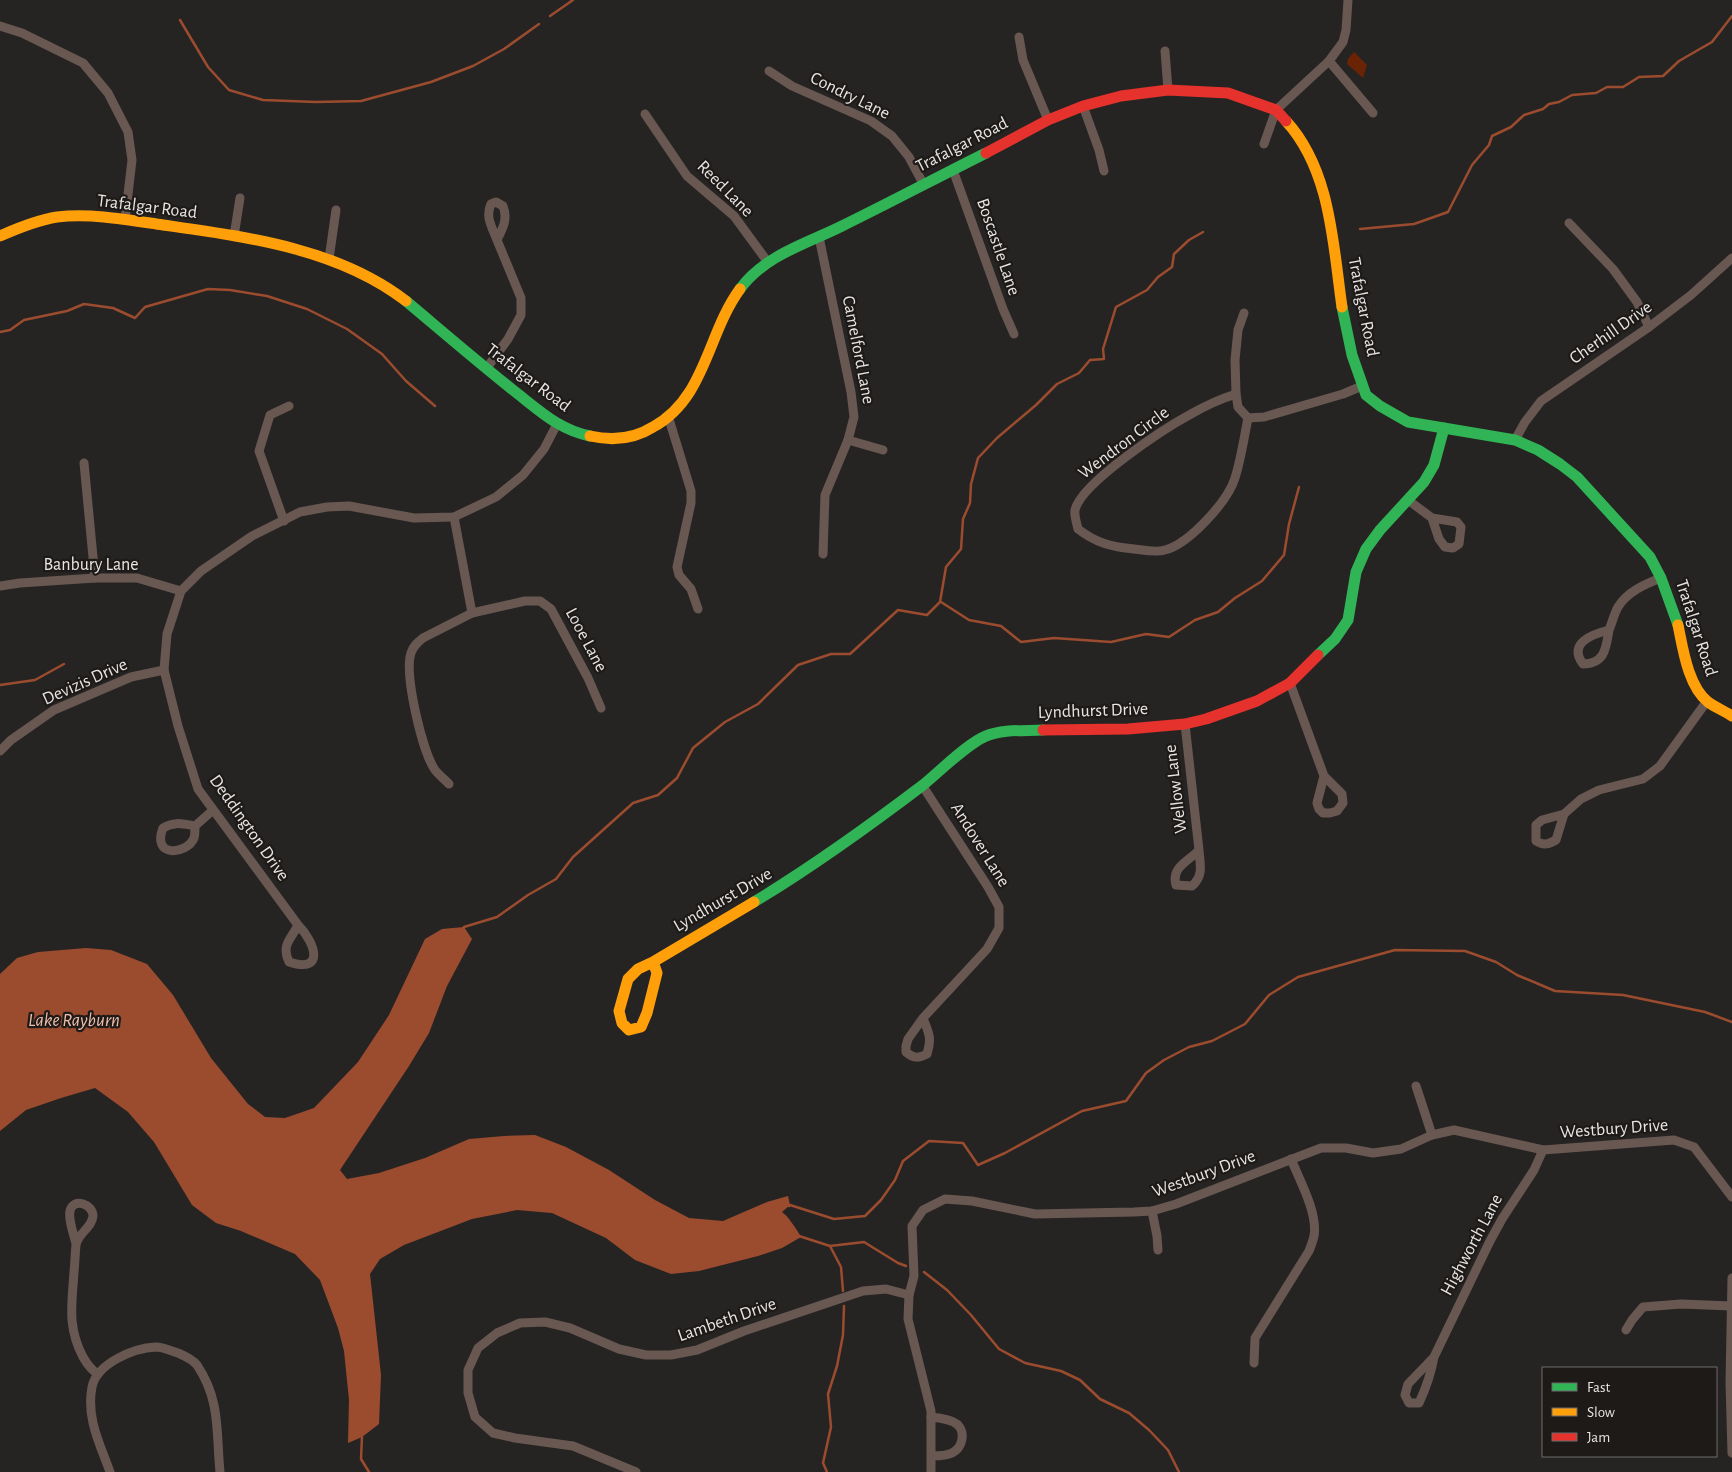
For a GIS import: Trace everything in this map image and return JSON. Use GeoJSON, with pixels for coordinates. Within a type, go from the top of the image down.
{"type":"FeatureCollection","features":[{"type":"Feature","properties":{"kind":"street"},"geometry":{"type":"LineString","coordinates":[[1264,144],[1276,110],[1329,61],[1343,42],[1346,30],[1348,0]]}},
{"type":"Feature","properties":{"kind":"street"},"geometry":{"type":"LineString","coordinates":[[0,26],[22,33],[83,63],[108,93],[128,132],[132,160],[125,220]]}},
{"type":"Feature","properties":{"kind":"street"},"geometry":{"type":"LineString","coordinates":[[1019,36],[1022,60],[1048,120]]}},
{"type":"Feature","properties":{"kind":"street"},"geometry":{"type":"LineString","coordinates":[[1165,51],[1168,90]]}},
{"type":"Feature","properties":{"kind":"street"},"geometry":{"type":"LineString","coordinates":[[1329,61],[1373,113]]}},
{"type":"Feature","properties":{"kind":"street","name":"Condry Lane"},"geometry":{"type":"LineString","coordinates":[[769,70],[792,86],[871,121],[892,136],[909,158],[924,185]]}},
{"type":"Feature","properties":{"kind":"street","name":"Trafalgar Road"},"geometry":{"type":"LineString","coordinates":[[0,236],[56,218],[92,216],[234,236],[282,246],[329,259],[364,274],[396,294],[486,369],[557,424],[581,434],[606,438],[628,437],[645,432],[669,419],[683,405],[697,384],[720,323],[734,295],[749,277],[767,261],[924,185],[1048,120],[1083,106],[1121,96],[1168,90],[1228,93],[1276,110],[1297,133],[1311,159],[1326,202],[1345,324],[1352,355],[1366,395],[1380,406],[1408,422],[1515,440],[1538,450],[1577,477],[1650,557],[1661,578],[1678,623],[1684,657],[1693,680],[1707,701],[1732,716]]}},
{"type":"Feature","properties":{"kind":"street"},"geometry":{"type":"LineString","coordinates":[[1083,106],[1099,150],[1104,172]]}},
{"type":"Feature","properties":{"kind":"street","name":"Reed Lane"},"geometry":{"type":"LineString","coordinates":[[645,114],[687,176],[734,216],[767,261]]}},
{"type":"Feature","properties":{"kind":"street","name":"Boscastle Lane"},"geometry":{"type":"LineString","coordinates":[[953,170],[1003,309],[1014,334]]}},
{"type":"Feature","properties":{"kind":"street"},"geometry":{"type":"LineString","coordinates":[[234,236],[240,198]]}},
{"type":"Feature","properties":{"kind":"street"},"geometry":{"type":"LineString","coordinates":[[329,259],[336,210]]}},
{"type":"Feature","properties":{"kind":"street"},"geometry":{"type":"LineString","coordinates":[[1569,223],[1613,268],[1637,302],[1649,327]]}},
{"type":"Feature","properties":{"kind":"street","name":"Camelford Lane"},"geometry":{"type":"LineString","coordinates":[[819,237],[851,392],[854,417],[848,440],[825,495],[823,554]]}},
{"type":"Feature","properties":{"kind":"street"},"geometry":{"type":"LineString","coordinates":[[486,369],[508,339],[521,315],[521,298],[497,240]]}},
{"type":"Feature","properties":{"kind":"street","name":"Cherhill Drive"},"geometry":{"type":"LineString","coordinates":[[1515,440],[1528,416],[1541,401],[1649,327],[1691,295],[1732,258]]}},
{"type":"Feature","properties":{"kind":"street"},"geometry":{"type":"LineString","coordinates":[[1244,313],[1238,330],[1235,352],[1236,394],[1238,407],[1248,418],[1264,417],[1343,394],[1362,386]]}},
{"type":"Feature","properties":{"kind":"street","name":"Wendron Circle"},"geometry":{"type":"LineString","coordinates":[[1236,394],[1222,398],[1170,426],[1106,472],[1084,492],[1081,498],[1075,511],[1078,529],[1090,539],[1114,547],[1164,551],[1186,540],[1222,502],[1235,480],[1248,418]]}},
{"type":"Feature","properties":{"kind":"street"},"geometry":{"type":"LineString","coordinates":[[284,521],[259,451],[270,415],[289,406]]}},
{"type":"Feature","properties":{"kind":"street"},"geometry":{"type":"LineString","coordinates":[[669,419],[691,492],[691,504],[677,567],[678,575],[690,589],[698,609]]}},
{"type":"Feature","properties":{"kind":"street","name":"Deddington Drive"},"geometry":{"type":"LineString","coordinates":[[298,925],[212,811],[198,789],[178,726],[164,670],[167,634],[181,591],[202,571],[252,536],[300,512],[334,506],[348,506],[414,518],[454,516],[496,497],[523,475],[544,450],[557,424]]}},
{"type":"Feature","properties":{"kind":"street","name":"Lyndhurst Drive"},"geometry":{"type":"LineString","coordinates":[[653,962],[657,973],[647,1012],[641,1026],[629,1030],[622,1023],[619,1011],[628,979],[638,969],[795,878],[986,736],[1013,731],[1128,728],[1185,724],[1206,719],[1257,701],[1290,683],[1335,639],[1348,620],[1356,572],[1366,549],[1380,530],[1424,482],[1434,465],[1444,428]]}},
{"type":"Feature","properties":{"kind":"street"},"geometry":{"type":"LineString","coordinates":[[848,440],[883,450]]}},
{"type":"Feature","properties":{"kind":"street"},"geometry":{"type":"LineString","coordinates":[[84,463],[95,578]]}},
{"type":"Feature","properties":{"kind":"street"},"geometry":{"type":"LineString","coordinates":[[1408,500],[1432,518]]}},
{"type":"Feature","properties":{"kind":"street"},"geometry":{"type":"LineString","coordinates":[[454,516],[472,613]]}},
{"type":"Feature","properties":{"kind":"street","name":"Banbury Lane"},"geometry":{"type":"LineString","coordinates":[[0,586],[95,578],[137,578],[181,591]]}},
{"type":"Feature","properties":{"kind":"street"},"geometry":{"type":"LineString","coordinates":[[1609,630],[1617,607],[1629,594],[1645,584],[1661,578]]}},
{"type":"Feature","properties":{"kind":"street","name":"Looe Lane"},"geometry":{"type":"LineString","coordinates":[[449,784],[435,769],[420,730],[413,698],[409,661],[411,652],[423,638],[472,613],[532,600],[545,604],[551,609],[588,678],[601,708]]}},
{"type":"Feature","properties":{"kind":"street","name":"Devizis Drive"},"geometry":{"type":"LineString","coordinates":[[0,751],[11,740],[54,710],[131,677],[164,670]]}},
{"type":"Feature","properties":{"kind":"street"},"geometry":{"type":"LineString","coordinates":[[1290,683],[1324,776]]}},
{"type":"Feature","properties":{"kind":"street"},"geometry":{"type":"LineString","coordinates":[[1564,814],[1581,799],[1599,790],[1643,779],[1660,766],[1707,701]]}},
{"type":"Feature","properties":{"kind":"street","name":"Wellow Lane"},"geometry":{"type":"LineString","coordinates":[[1185,724],[1199,850]]}},
{"type":"Feature","properties":{"kind":"street","name":"Andover Lane"},"geometry":{"type":"LineString","coordinates":[[922,785],[999,907],[999,928],[987,949],[924,1018]]}},
{"type":"Feature","properties":{"kind":"street"},"geometry":{"type":"LineString","coordinates":[[195,826],[212,811]]}},
{"type":"Feature","properties":{"kind":"street"},"geometry":{"type":"LineString","coordinates":[[1416,1086],[1432,1135]]}},
{"type":"Feature","properties":{"kind":"street","name":"Westbury Drive"},"geometry":{"type":"LineString","coordinates":[[931,1472],[931,1417],[920,1363],[908,1319],[909,1295],[914,1276],[912,1226],[923,1210],[945,1199],[972,1201],[1035,1214],[1152,1210],[1176,1204],[1321,1148],[1346,1148],[1373,1153],[1401,1149],[1432,1135],[1454,1130],[1543,1150],[1674,1140],[1694,1147],[1732,1197]]}},
{"type":"Feature","properties":{"kind":"street","name":"Highworth Lane"},"geometry":{"type":"LineString","coordinates":[[1434,1358],[1408,1384],[1404,1395],[1409,1403],[1418,1403],[1424,1393],[1434,1358],[1490,1241],[1534,1170],[1543,1150]]}},
{"type":"Feature","properties":{"kind":"street"},"geometry":{"type":"LineString","coordinates":[[1254,1363],[1255,1338],[1314,1238],[1315,1226],[1312,1210],[1291,1159]]}},
{"type":"Feature","properties":{"kind":"street"},"geometry":{"type":"LineString","coordinates":[[1152,1210],[1158,1250]]}},
{"type":"Feature","properties":{"kind":"street"},"geometry":{"type":"LineString","coordinates":[[76,1244],[71,1311],[73,1334],[88,1366],[98,1374]]}},
{"type":"Feature","properties":{"kind":"street"},"geometry":{"type":"LineString","coordinates":[[1732,1278],[1730,1382],[1732,1453]]}},
{"type":"Feature","properties":{"kind":"street","name":"Lambeth Drive"},"geometry":{"type":"LineString","coordinates":[[636,1472],[573,1446],[515,1438],[494,1433],[475,1417],[468,1393],[468,1370],[478,1348],[497,1333],[520,1323],[545,1322],[570,1328],[619,1349],[646,1355],[672,1355],[698,1350],[744,1331],[864,1291],[886,1289],[909,1295]]}},
{"type":"Feature","properties":{"kind":"street"},"geometry":{"type":"LineString","coordinates":[[1626,1330],[1643,1307],[1682,1304],[1731,1306]]}},
{"type":"Feature","properties":{"kind":"street"},"geometry":{"type":"LineString","coordinates":[[110,1472],[97,1438],[90,1412],[92,1386],[98,1374],[113,1362],[130,1352],[158,1347],[184,1355],[196,1364],[213,1396],[218,1425],[220,1472]]}},
{"type":"Feature","properties":{"kind":"street"},"geometry":{"type":"LineString","coordinates":[[931,1417],[948,1420],[957,1425],[961,1431],[962,1438],[961,1444],[952,1454],[932,1456]]}},
{"type":"Feature","properties":{"kind":"shaded area"},"geometry":{"type":"Polygon","coordinates":[[[1354,52],[1367,65],[1363,78],[1347,64],[1348,59],[1354,52]]]}},
{"type":"Feature","properties":{"kind":"water","name":"Lake Rayburn"},"geometry":{"type":"Polygon","coordinates":[[[464,927],[472,939],[447,986],[429,1033],[340,1170],[347,1179],[379,1173],[425,1158],[469,1139],[535,1135],[566,1147],[609,1170],[655,1200],[689,1218],[723,1221],[767,1202],[788,1196],[790,1205],[782,1212],[790,1220],[801,1237],[782,1248],[758,1256],[699,1271],[671,1274],[635,1260],[606,1238],[552,1213],[517,1210],[472,1219],[404,1245],[380,1259],[370,1274],[381,1375],[379,1424],[362,1437],[348,1443],[349,1400],[344,1351],[338,1328],[320,1280],[295,1254],[241,1231],[216,1223],[192,1205],[154,1142],[128,1112],[95,1088],[26,1110],[0,1131],[0,974],[17,958],[38,952],[86,948],[111,950],[147,964],[173,995],[211,1058],[248,1104],[265,1117],[285,1118],[314,1108],[358,1062],[389,1015],[425,939],[442,929],[464,927]]]}},
{"type":"Feature","properties":{"kind":"waterway"},"geometry":{"type":"LineString","coordinates":[[550,16],[573,0]]}},
{"type":"Feature","properties":{"kind":"waterway"},"geometry":{"type":"LineString","coordinates":[[1360,229],[1414,224],[1448,212],[1472,165],[1489,145],[1492,136],[1511,127],[1524,115],[1543,109],[1549,104],[1559,102],[1572,95],[1596,93],[1607,87],[1623,87],[1639,77],[1663,76],[1679,61],[1712,42],[1732,16]]}},
{"type":"Feature","properties":{"kind":"waterway"},"geometry":{"type":"LineString","coordinates":[[180,20],[208,67],[229,90],[263,100],[316,102],[361,101],[431,82],[473,66],[504,49],[539,24]]}},
{"type":"Feature","properties":{"kind":"waterway"},"geometry":{"type":"LineString","coordinates":[[462,930],[464,927],[497,917],[528,895],[556,879],[573,857],[633,803],[658,795],[677,778],[693,748],[725,722],[758,704],[798,665],[831,654],[850,654],[898,610],[927,615],[940,602],[946,567],[961,549],[963,519],[970,503],[971,484],[978,458],[997,438],[1036,405],[1057,384],[1079,373],[1090,360],[1104,359],[1103,349],[1116,307],[1147,290],[1158,277],[1172,267],[1174,254],[1189,240],[1203,232]]}},
{"type":"Feature","properties":{"kind":"waterway"},"geometry":{"type":"LineString","coordinates":[[0,332],[10,330],[24,320],[67,311],[84,304],[113,308],[135,318],[145,307],[208,289],[230,290],[267,296],[307,309],[347,329],[382,354],[406,381],[435,406]]}},
{"type":"Feature","properties":{"kind":"waterway"},"geometry":{"type":"LineString","coordinates":[[941,602],[969,620],[1001,626],[1021,642],[1054,638],[1111,642],[1146,634],[1169,637],[1195,620],[1218,612],[1235,598],[1262,581],[1284,555],[1289,524],[1299,487]]}},
{"type":"Feature","properties":{"kind":"waterway"},"geometry":{"type":"LineString","coordinates":[[0,685],[35,680],[64,664]]}},
{"type":"Feature","properties":{"kind":"waterway"},"geometry":{"type":"LineString","coordinates":[[789,1206],[834,1219],[865,1216],[881,1200],[895,1180],[903,1161],[929,1141],[963,1143],[978,1165],[1005,1153],[1082,1111],[1126,1101],[1146,1073],[1164,1060],[1189,1047],[1212,1041],[1245,1024],[1269,995],[1298,977],[1395,950],[1465,951],[1496,962],[1517,975],[1555,991],[1623,995],[1705,1012],[1732,1022]]}},
{"type":"Feature","properties":{"kind":"waterway"},"geometry":{"type":"LineString","coordinates":[[799,1236],[830,1246],[864,1242],[906,1266]]}},
{"type":"Feature","properties":{"kind":"waterway"},"geometry":{"type":"LineString","coordinates":[[830,1246],[841,1267],[843,1291]]}},
{"type":"Feature","properties":{"kind":"waterway"},"geometry":{"type":"LineString","coordinates":[[924,1272],[947,1290],[999,1349],[1025,1363],[1061,1371],[1080,1380],[1100,1399],[1129,1413],[1168,1450],[1179,1472]]}},
{"type":"Feature","properties":{"kind":"waterway"},"geometry":{"type":"LineString","coordinates":[[827,1472],[823,1463],[831,1427],[828,1394],[837,1366],[843,1335],[844,1306]]}},
{"type":"Feature","properties":{"kind":"waterway"},"geometry":{"type":"LineString","coordinates":[[362,1436],[361,1459],[369,1472]]}},
{"type":"Feature","properties":{"kind":"traffic: fast"},"geometry":{"type":"LineString","coordinates":[[740,289],[761,267],[774,259],[986,153]]}},
{"type":"Feature","properties":{"kind":"traffic: fast"},"geometry":{"type":"LineString","coordinates":[[406,301],[543,414],[560,425],[590,436]]}},
{"type":"Feature","properties":{"kind":"traffic: fast"},"geometry":{"type":"LineString","coordinates":[[1342,307],[1352,355],[1366,395],[1380,406],[1408,422],[1515,440],[1538,450],[1560,464],[1577,477],[1650,557],[1661,578],[1678,625]]}},
{"type":"Feature","properties":{"kind":"traffic: fast"},"geometry":{"type":"LineString","coordinates":[[1318,655],[1335,639],[1348,620],[1356,572],[1366,549],[1380,530],[1424,482],[1434,465],[1444,428]]}},
{"type":"Feature","properties":{"kind":"traffic: fast"},"geometry":{"type":"LineString","coordinates":[[754,902],[861,831],[923,785],[962,751],[979,740],[1000,732],[1043,730]]}},
{"type":"Feature","properties":{"kind":"traffic: slow"},"geometry":{"type":"LineString","coordinates":[[1286,121],[1301,141],[1321,185],[1328,209],[1342,307]]}},
{"type":"Feature","properties":{"kind":"traffic: slow"},"geometry":{"type":"LineString","coordinates":[[0,236],[50,218],[70,216],[124,219],[227,234],[290,248],[351,268],[379,283],[406,301]]}},
{"type":"Feature","properties":{"kind":"traffic: slow"},"geometry":{"type":"LineString","coordinates":[[590,436],[615,439],[631,436],[646,431],[671,415],[684,400],[695,382],[720,325],[740,289]]}},
{"type":"Feature","properties":{"kind":"traffic: slow"},"geometry":{"type":"LineString","coordinates":[[1678,625],[1684,656],[1696,687],[1708,702],[1732,716]]}},
{"type":"Feature","properties":{"kind":"traffic: slow"},"geometry":{"type":"LineString","coordinates":[[653,962],[638,969],[628,979],[619,1011],[622,1023],[629,1030],[641,1027],[647,1013],[657,973],[653,962],[754,902]]}},
{"type":"Feature","properties":{"kind":"traffic: jam"},"geometry":{"type":"LineString","coordinates":[[986,153],[1048,120],[1083,106],[1121,96],[1168,90],[1228,93],[1276,110],[1286,121]]}},
{"type":"Feature","properties":{"kind":"traffic: jam"},"geometry":{"type":"LineString","coordinates":[[1043,730],[1128,729],[1185,724],[1206,719],[1257,701],[1290,683],[1318,655]]}}]}
